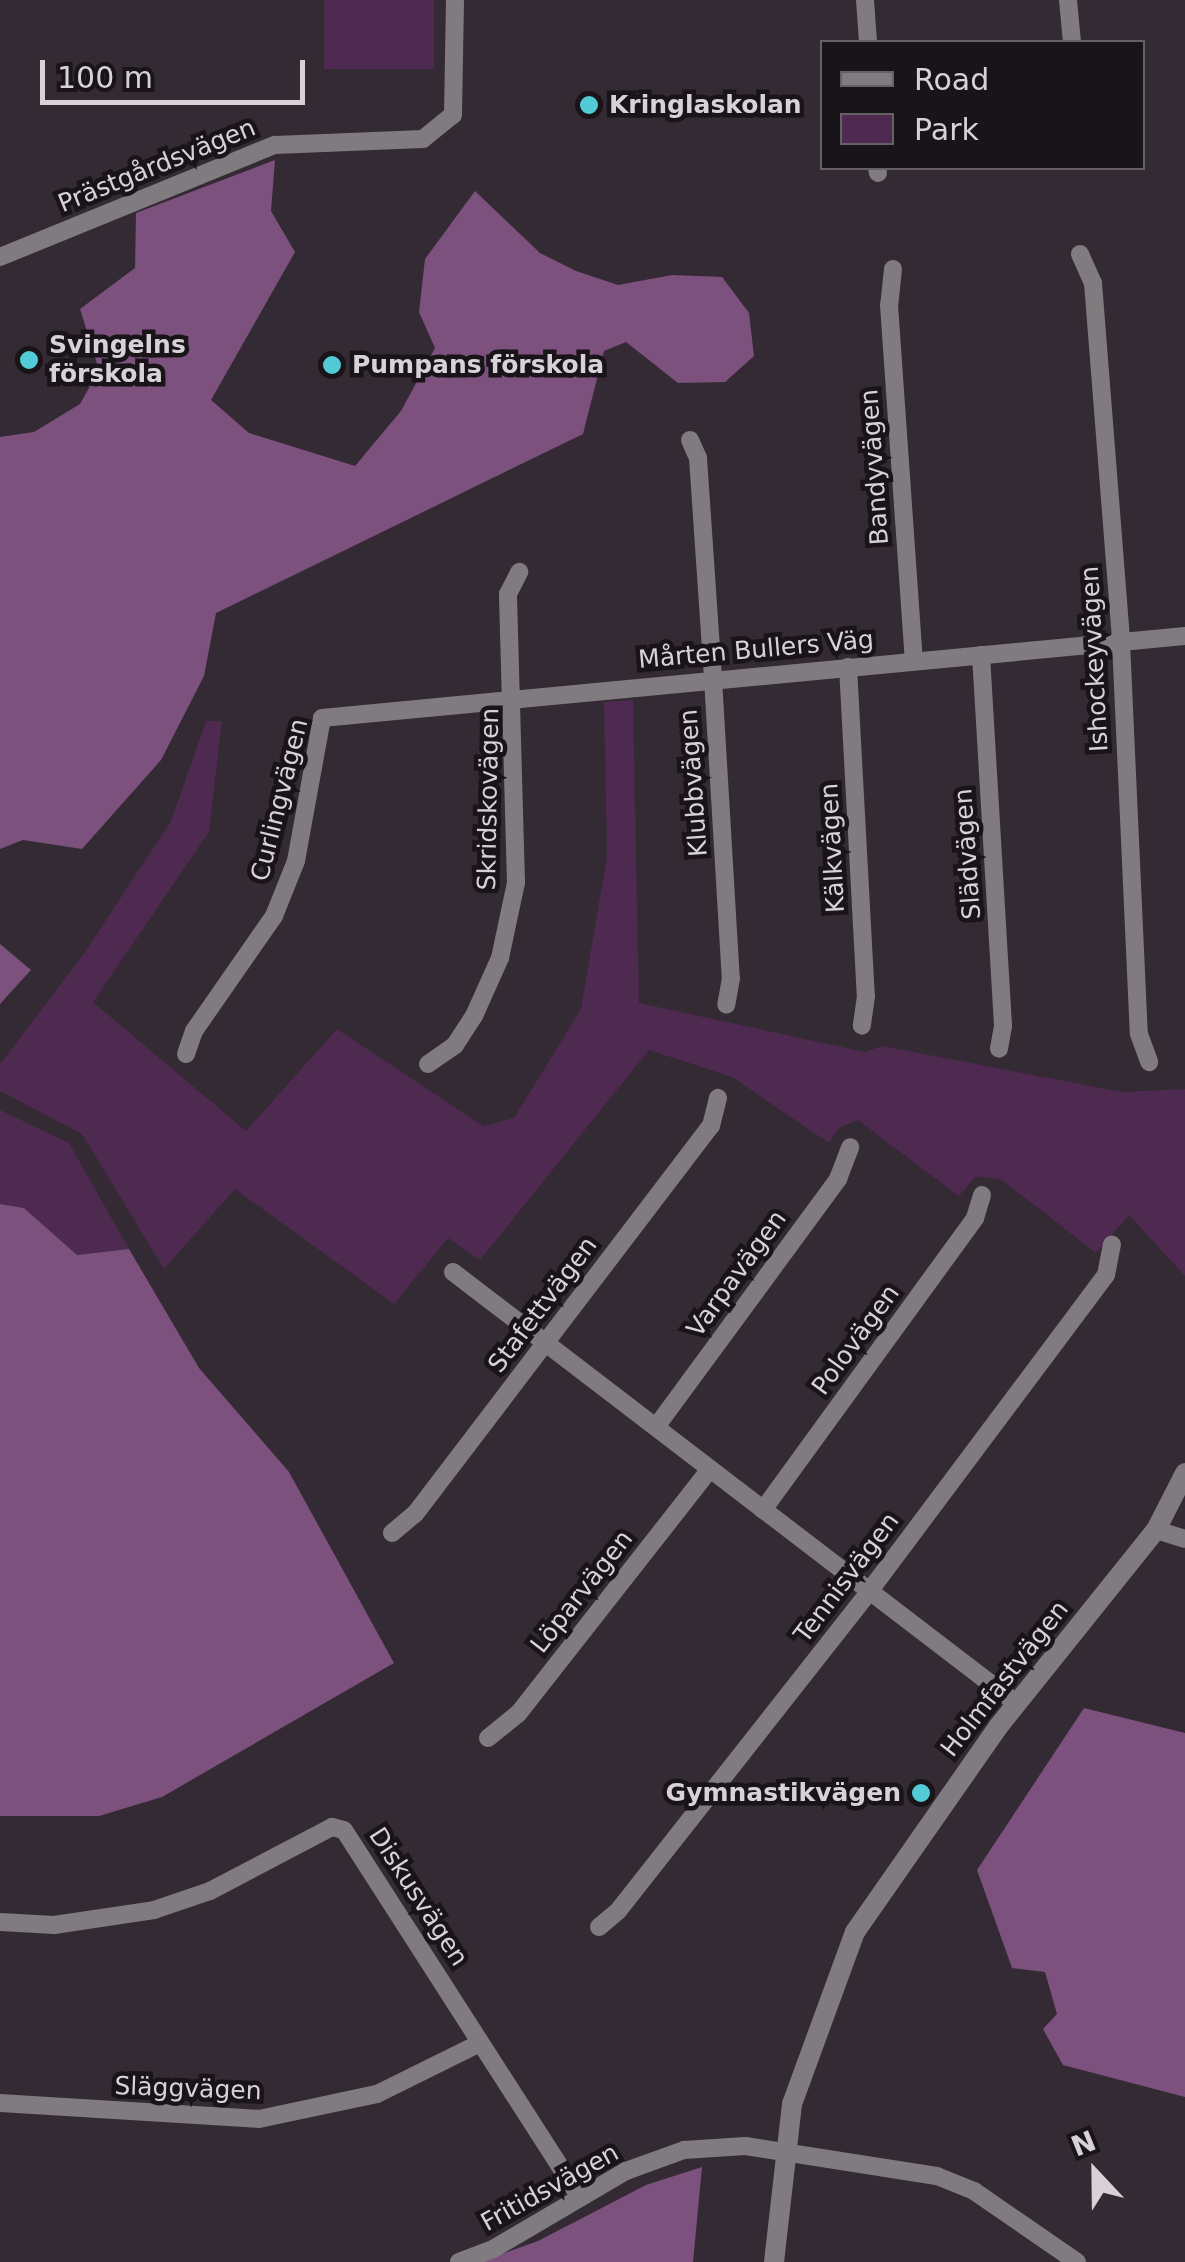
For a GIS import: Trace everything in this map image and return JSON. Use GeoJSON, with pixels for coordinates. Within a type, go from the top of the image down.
{"type":"FeatureCollection","features":[{"type":"Feature","properties":{"kind":"street","name":"Prästgårdsvägen"},"geometry":{"type":"LineString","coordinates":[[0,257],[275,145],[423,139],[454,115],[455,0]]}},
{"type":"Feature","properties":{"kind":"street"},"geometry":{"type":"LineString","coordinates":[[865,0],[868,40]]}},
{"type":"Feature","properties":{"kind":"street"},"geometry":{"type":"LineString","coordinates":[[1068,0],[1072,40]]}},
{"type":"Feature","properties":{"kind":"street","name":"Ishockeyvägen"},"geometry":{"type":"LineString","coordinates":[[1080,254],[1092,283],[1121,642],[1139,1034],[1149,1062]]}},
{"type":"Feature","properties":{"kind":"street","name":"Bandyvägen"},"geometry":{"type":"LineString","coordinates":[[894,269],[889,305],[914,661]]}},
{"type":"Feature","properties":{"kind":"street","name":"Klubbvägen"},"geometry":{"type":"LineString","coordinates":[[690,440],[698,458],[713,679],[731,978],[726,1005]]}},
{"type":"Feature","properties":{"kind":"street","name":"Skridskovägen"},"geometry":{"type":"LineString","coordinates":[[428,1064],[455,1045],[500,958],[516,883],[516,697],[508,594],[520,572]]}},
{"type":"Feature","properties":{"kind":"street","name":"Mårten Bullers Väg"},"geometry":{"type":"LineString","coordinates":[[332,714],[1185,636]]}},
{"type":"Feature","properties":{"kind":"street","name":"Slädvägen"},"geometry":{"type":"LineString","coordinates":[[980,655],[1004,1026],[999,1049]]}},
{"type":"Feature","properties":{"kind":"street","name":"Kälkvägen"},"geometry":{"type":"LineString","coordinates":[[848,667],[866,996],[862,1026]]}},
{"type":"Feature","properties":{"kind":"street","name":"Curlingvägen"},"geometry":{"type":"LineString","coordinates":[[186,1054],[194,1031],[274,916],[296,860],[322,718],[332,714]]}},
{"type":"Feature","properties":{"kind":"street","name":"Stafettvägen"},"geometry":{"type":"LineString","coordinates":[[392,1533],[414,1514],[711,1126],[718,1098]]}},
{"type":"Feature","properties":{"kind":"street","name":"Varpavägen"},"geometry":{"type":"LineString","coordinates":[[656,1427],[838,1179],[850,1147]]}},
{"type":"Feature","properties":{"kind":"street","name":"Polovägen"},"geometry":{"type":"LineString","coordinates":[[763,1510],[975,1218],[982,1196]]}},
{"type":"Feature","properties":{"kind":"street","name":"Tennisvägen"},"geometry":{"type":"LineString","coordinates":[[599,1926],[618,1911],[871,1589],[1106,1274],[1112,1244]]}},
{"type":"Feature","properties":{"kind":"street"},"geometry":{"type":"LineString","coordinates":[[454,1272],[1016,1703]]}},
{"type":"Feature","properties":{"kind":"street","name":"Löparvägen"},"geometry":{"type":"LineString","coordinates":[[488,1738],[518,1714],[708,1470]]}},
{"type":"Feature","properties":{"kind":"street","name":"Holmfastvägen"},"geometry":{"type":"LineString","coordinates":[[774,2262],[783,2148],[817,2022],[855,1932],[916,1837],[1016,1703],[1156,1530],[1185,1472]]}},
{"type":"Feature","properties":{"kind":"street"},"geometry":{"type":"LineString","coordinates":[[1156,1530],[1185,1539]]}},
{"type":"Feature","properties":{"kind":"street","name":"Diskusvägen"},"geometry":{"type":"LineString","coordinates":[[0,1922],[54,1925],[154,1910],[210,1890],[332,1827],[344,1830],[580,2198]]}},
{"type":"Feature","properties":{"kind":"street","name":"Släggvägen"},"geometry":{"type":"LineString","coordinates":[[0,2103],[259,2119],[377,2094],[480,2043]]}},
{"type":"Feature","properties":{"kind":"street","name":"Fritidsvägen"},"geometry":{"type":"LineString","coordinates":[[459,2262],[580,2198],[684,2150],[783,2148],[937,2176],[974,2191],[1077,2262]]}},
{"type":"Feature","properties":{"kind":"green space"},"geometry":{"type":"Polygon","coordinates":[[[324,0],[434,0],[434,69],[324,69],[324,0]]]}},
{"type":"Feature","properties":{"kind":"green space"},"geometry":{"type":"Polygon","coordinates":[[[633,700],[639,1003],[865,1052],[882,1046],[1122,1092],[1185,1089],[1185,1276],[1129,1215],[1096,1253],[1002,1180],[976,1176],[959,1196],[858,1120],[839,1128],[829,1143],[732,1077],[649,1050],[480,1260],[448,1238],[394,1304],[235,1189],[164,1269],[82,1134],[0,1091],[0,1064],[83,955],[171,821],[206,721],[222,721],[209,832],[93,1002],[246,1131],[337,1029],[483,1126],[514,1118],[581,1009],[607,856],[604,702],[633,700]]]}},
{"type":"Feature","properties":{"kind":"green space"},"geometry":{"type":"Polygon","coordinates":[[[0,1110],[69,1143],[129,1249],[77,1255],[24,1208],[0,1204],[0,1110]]]}},
{"type":"Feature","properties":{"kind":"shaded area"},"geometry":{"type":"Polygon","coordinates":[[[275,160],[271,211],[295,252],[211,400],[249,433],[355,466],[401,411],[435,348],[419,312],[425,259],[475,191],[540,253],[576,271],[618,285],[672,275],[722,277],[749,313],[754,356],[725,382],[678,383],[626,342],[604,351],[583,434],[216,613],[204,676],[161,760],[82,849],[23,840],[0,849],[0,437],[34,432],[80,404],[99,370],[80,309],[135,268],[136,213],[275,160]]]}},
{"type":"Feature","properties":{"kind":"shaded area"},"geometry":{"type":"Polygon","coordinates":[[[0,944],[31,970],[0,1004],[0,944]]]}},
{"type":"Feature","properties":{"kind":"shaded area"},"geometry":{"type":"Polygon","coordinates":[[[0,1204],[24,1208],[77,1255],[129,1249],[199,1368],[289,1472],[394,1663],[162,1797],[99,1816],[0,1816],[0,1204]]]}},
{"type":"Feature","properties":{"kind":"shaded area"},"geometry":{"type":"Polygon","coordinates":[[[1084,1708],[1185,1733],[1185,2097],[1063,2065],[1043,2029],[1057,2014],[1045,1972],[1012,1968],[977,1870],[1084,1708]]]}},
{"type":"Feature","properties":{"kind":"shaded area"},"geometry":{"type":"Polygon","coordinates":[[[702,2167],[693,2262],[479,2262],[538,2241],[646,2185],[702,2167]]]}},
{"type":"Feature","properties":{"kind":"place","name":"Kringlaskolan"},"geometry":{"type":"Point","coordinates":[589,105]}},
{"type":"Feature","properties":{"kind":"place","name":"Svingelns förskola"},"geometry":{"type":"Point","coordinates":[29,360]}},
{"type":"Feature","properties":{"kind":"place","name":"Pumpans förskola"},"geometry":{"type":"Point","coordinates":[332,365]}},
{"type":"Feature","properties":{"kind":"place","name":"Gymnastikvägen"},"geometry":{"type":"Point","coordinates":[921,1793]}}]}
